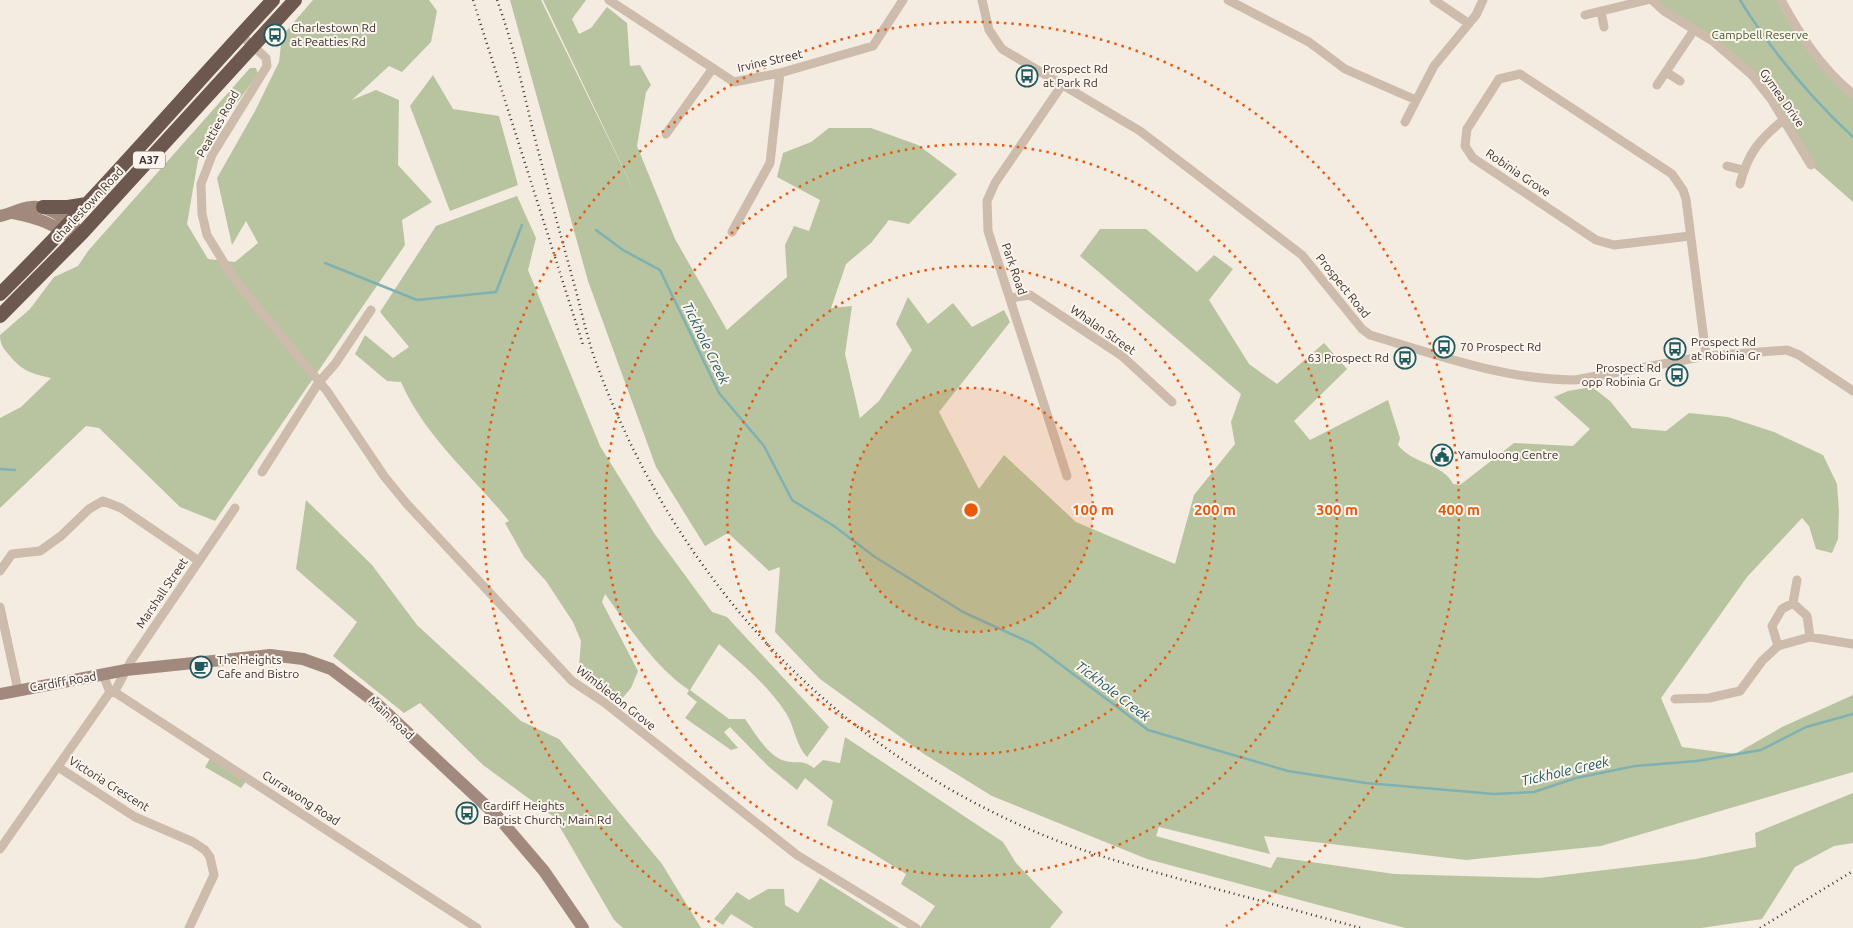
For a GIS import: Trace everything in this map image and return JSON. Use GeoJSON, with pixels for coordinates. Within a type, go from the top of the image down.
{"type":"FeatureCollection","features":[{"type":"Feature","properties":{"kind":"highway","name":"Charlestown Road"},"geometry":{"type":"LineString","coordinates":[[0,294],[66,227],[273,0]]}},
{"type":"Feature","properties":{"kind":"highway","name":"Charlestown Road"},"geometry":{"type":"LineString","coordinates":[[0,316],[78,238],[295,0]]}},
{"type":"Feature","properties":{"kind":"highway"},"geometry":{"type":"LineString","coordinates":[[43,207],[68,207],[87,204]]}},
{"type":"Feature","properties":{"kind":"main road"},"geometry":{"type":"LineString","coordinates":[[0,216],[29,207],[43,207],[78,238]]}},
{"type":"Feature","properties":{"kind":"main road"},"geometry":{"type":"LineString","coordinates":[[13,213],[66,227]]}},
{"type":"Feature","properties":{"kind":"main road","name":"Main Road"},"geometry":{"type":"LineString","coordinates":[[126,670],[270,655],[303,659],[331,669],[376,703],[498,817],[544,871],[583,928]]}},
{"type":"Feature","properties":{"kind":"main road","name":"Cardiff Road"},"geometry":{"type":"LineString","coordinates":[[0,694],[126,670]]}},
{"type":"Feature","properties":{"kind":"street","name":"Irvine Street"},"geometry":{"type":"LineString","coordinates":[[609,0],[734,82],[780,73],[873,46],[903,0]]}},
{"type":"Feature","properties":{"kind":"street","name":"Prospect Road"},"geometry":{"type":"LineString","coordinates":[[982,0],[989,30],[1002,49],[1140,131],[1302,255],[1362,329],[1370,335],[1463,364],[1555,380],[1575,380],[1706,356],[1787,350],[1799,355],[1853,391]]}},
{"type":"Feature","properties":{"kind":"street"},"geometry":{"type":"LineString","coordinates":[[1228,0],[1316,45],[1345,69],[1416,100]]}},
{"type":"Feature","properties":{"kind":"street"},"geometry":{"type":"LineString","coordinates":[[1434,0],[1468,23]]}},
{"type":"Feature","properties":{"kind":"street"},"geometry":{"type":"LineString","coordinates":[[1405,122],[1434,66],[1479,10],[1483,0]]}},
{"type":"Feature","properties":{"kind":"street"},"geometry":{"type":"LineString","coordinates":[[1584,15],[1647,0]]}},
{"type":"Feature","properties":{"kind":"street","name":"Gymea Drive"},"geometry":{"type":"LineString","coordinates":[[1652,0],[1664,11],[1714,42],[1752,75],[1811,165]]}},
{"type":"Feature","properties":{"kind":"street"},"geometry":{"type":"LineString","coordinates":[[1781,0],[1801,36],[1824,65],[1853,94]]}},
{"type":"Feature","properties":{"kind":"street"},"geometry":{"type":"LineString","coordinates":[[1601,11],[1604,27]]}},
{"type":"Feature","properties":{"kind":"street"},"geometry":{"type":"LineString","coordinates":[[1657,85],[1694,30]]}},
{"type":"Feature","properties":{"kind":"street","name":"Peatties Road"},"geometry":{"type":"LineString","coordinates":[[241,35],[266,58],[267,66],[212,155],[202,184],[202,214],[207,235],[234,279],[319,382]]}},
{"type":"Feature","properties":{"kind":"street"},"geometry":{"type":"LineString","coordinates":[[666,134],[713,68]]}},
{"type":"Feature","properties":{"kind":"street"},"geometry":{"type":"LineString","coordinates":[[1666,72],[1680,81]]}},
{"type":"Feature","properties":{"kind":"street"},"geometry":{"type":"LineString","coordinates":[[732,232],[770,163],[780,73]]}},
{"type":"Feature","properties":{"kind":"street","name":"Robinia Grove"},"geometry":{"type":"LineString","coordinates":[[1690,236],[1614,245],[1596,240],[1473,158],[1465,146],[1467,129],[1499,79],[1513,74],[1527,76],[1672,174],[1683,190],[1690,236],[1706,356]]}},
{"type":"Feature","properties":{"kind":"street","name":"Park Road"},"geometry":{"type":"LineString","coordinates":[[1062,85],[995,183],[987,201],[988,231],[1067,476]]}},
{"type":"Feature","properties":{"kind":"street"},"geometry":{"type":"LineString","coordinates":[[1740,184],[1743,170],[1759,141],[1783,120]]}},
{"type":"Feature","properties":{"kind":"street"},"geometry":{"type":"LineString","coordinates":[[1727,166],[1743,170]]}},
{"type":"Feature","properties":{"kind":"street","name":"Whalan Street"},"geometry":{"type":"LineString","coordinates":[[1011,298],[1030,296],[1038,300],[1122,356],[1172,402]]}},
{"type":"Feature","properties":{"kind":"street"},"geometry":{"type":"LineString","coordinates":[[262,472],[319,382],[335,364],[371,310]]}},
{"type":"Feature","properties":{"kind":"street","name":"Wimbledon Grove"},"geometry":{"type":"LineString","coordinates":[[319,382],[384,476],[406,503],[572,681],[605,703],[797,855],[916,928]]}},
{"type":"Feature","properties":{"kind":"street"},"geometry":{"type":"LineString","coordinates":[[0,570],[12,554],[40,551],[61,536],[89,509],[103,501],[121,508],[199,561]]}},
{"type":"Feature","properties":{"kind":"street","name":"Marshall Street"},"geometry":{"type":"LineString","coordinates":[[0,849],[110,692],[116,689],[126,670],[235,508]]}},
{"type":"Feature","properties":{"kind":"street"},"geometry":{"type":"LineString","coordinates":[[1793,603],[1797,580]]}},
{"type":"Feature","properties":{"kind":"street"},"geometry":{"type":"LineString","coordinates":[[1793,603],[1807,616],[1810,637]]}},
{"type":"Feature","properties":{"kind":"street"},"geometry":{"type":"LineString","coordinates":[[1778,646],[1772,626],[1782,609],[1793,603]]}},
{"type":"Feature","properties":{"kind":"street"},"geometry":{"type":"LineString","coordinates":[[0,607],[18,690]]}},
{"type":"Feature","properties":{"kind":"street"},"geometry":{"type":"LineString","coordinates":[[1676,699],[1709,698],[1740,691],[1762,661],[1778,646],[1810,637],[1853,644]]}},
{"type":"Feature","properties":{"kind":"street"},"geometry":{"type":"LineString","coordinates":[[103,675],[110,692]]}},
{"type":"Feature","properties":{"kind":"street","name":"Currawong Road"},"geometry":{"type":"LineString","coordinates":[[110,692],[116,693],[477,928]]}},
{"type":"Feature","properties":{"kind":"street","name":"Victoria Crescent"},"geometry":{"type":"LineString","coordinates":[[58,767],[135,817],[193,842],[210,857],[214,874],[190,928]]}},
{"type":"Feature","properties":{"kind":"green space"},"geometry":{"type":"Polygon","coordinates":[[[313,0],[429,0],[437,11],[431,42],[402,72],[389,66],[352,100],[376,90],[399,100],[398,165],[432,202],[402,220],[405,245],[215,521],[180,507],[99,428],[86,426],[0,508],[0,418],[21,407],[51,378],[33,373],[19,365],[3,347],[0,335],[30,309],[54,277],[78,266],[88,251],[250,68],[256,68],[258,74],[210,140],[198,160],[187,224],[208,259],[235,262],[258,243],[246,221],[232,245],[217,178],[255,111],[279,62],[282,36],[313,0]]]}},
{"type":"Feature","properties":{"kind":"green space"},"geometry":{"type":"Polygon","coordinates":[[[510,0],[541,0],[638,199],[543,0],[586,0],[572,19],[579,34],[591,28],[607,7],[627,23],[630,66],[640,65],[651,85],[646,92],[637,146],[675,239],[727,330],[787,277],[785,245],[794,226],[809,231],[820,200],[777,177],[783,153],[811,142],[829,128],[871,128],[918,145],[957,174],[909,224],[889,220],[871,243],[846,264],[831,308],[852,306],[845,354],[860,418],[879,401],[912,350],[896,324],[908,297],[928,324],[953,303],[972,327],[1004,310],[1010,322],[939,412],[979,489],[1004,455],[1076,522],[1175,564],[1194,495],[1235,444],[1231,422],[1241,394],[1080,256],[1100,229],[1146,229],[1197,272],[1214,255],[1233,269],[1209,300],[1249,364],[1277,384],[1324,343],[1347,369],[1294,421],[1310,440],[1388,400],[1400,438],[1398,445],[1411,456],[1435,467],[1448,477],[1453,484],[1460,485],[1514,443],[1573,446],[1590,429],[1554,397],[1568,391],[1592,387],[1610,401],[1632,428],[1666,431],[1689,413],[1728,417],[1774,432],[1823,455],[1837,484],[1839,511],[1838,539],[1832,553],[1816,549],[1809,526],[1802,518],[1747,577],[1661,698],[1682,747],[1735,754],[1782,727],[1853,695],[1853,772],[1601,846],[1466,860],[1264,836],[1270,854],[1159,827],[1156,836],[1271,868],[1277,857],[1394,874],[1539,878],[1696,859],[1756,847],[1755,833],[1853,793],[1853,843],[1834,846],[1795,867],[1762,919],[1701,928],[1405,928],[1147,859],[992,796],[924,754],[820,679],[775,632],[780,567],[769,571],[728,533],[705,546],[656,467],[588,281],[510,0]]]}},
{"type":"Feature","properties":{"kind":"green space","name":"Campbell Reserve"},"geometry":{"type":"Polygon","coordinates":[[[1652,0],[1781,0],[1801,36],[1853,94],[1853,202],[1811,165],[1752,75],[1652,0]]]}},
{"type":"Feature","properties":{"kind":"green space"},"geometry":{"type":"Polygon","coordinates":[[[433,75],[453,109],[499,116],[518,185],[450,211],[410,106],[433,75]]]}},
{"type":"Feature","properties":{"kind":"green space"},"geometry":{"type":"Polygon","coordinates":[[[517,196],[536,238],[528,270],[600,446],[654,533],[712,612],[727,617],[829,727],[807,757],[800,747],[789,718],[779,703],[755,676],[719,644],[690,690],[729,719],[745,719],[757,737],[773,755],[785,761],[803,763],[814,768],[823,760],[840,763],[845,737],[1003,842],[1016,863],[1063,912],[1050,928],[920,928],[935,906],[901,884],[906,874],[827,825],[833,801],[805,778],[797,790],[768,766],[730,727],[724,732],[738,748],[731,750],[685,718],[697,702],[687,694],[689,690],[654,658],[605,594],[602,602],[638,671],[631,688],[620,701],[579,666],[581,641],[573,622],[546,581],[524,557],[505,523],[509,521],[436,438],[411,402],[401,382],[387,381],[355,354],[365,335],[393,358],[409,347],[380,312],[436,226],[517,196]]]}},
{"type":"Feature","properties":{"kind":"green space"},"geometry":{"type":"Polygon","coordinates":[[[306,500],[372,565],[417,625],[521,721],[559,739],[662,864],[701,928],[623,928],[614,920],[554,817],[483,765],[420,703],[404,713],[333,656],[357,622],[296,569],[306,500]]]}},
{"type":"Feature","properties":{"kind":"green space"},"geometry":{"type":"Polygon","coordinates":[[[211,757],[247,780],[241,788],[205,767],[211,757]]]}},
{"type":"Feature","properties":{"kind":"green space"},"geometry":{"type":"Polygon","coordinates":[[[820,878],[899,928],[754,928],[731,914],[723,925],[714,919],[737,892],[749,900],[768,889],[784,889],[785,905],[798,913],[820,878]]]}},
{"type":"Feature","properties":{"kind":"waterway"},"geometry":{"type":"LineString","coordinates":[[1740,0],[1792,72],[1853,137]]}},
{"type":"Feature","properties":{"kind":"waterway","name":"Tickhole Creek"},"geometry":{"type":"LineString","coordinates":[[325,263],[417,300],[496,292],[522,225]]}},
{"type":"Feature","properties":{"kind":"waterway","name":"Tickhole Creek"},"geometry":{"type":"LineString","coordinates":[[596,230],[623,250],[660,270],[719,393],[764,446],[792,500],[834,526],[875,557],[963,612],[1033,644],[1148,730],[1288,771],[1366,783],[1494,794],[1534,792],[1576,778],[1635,766],[1697,761],[1761,750],[1806,727],[1853,714]]}},
{"type":"Feature","properties":{"kind":"waterway"},"geometry":{"type":"LineString","coordinates":[[0,469],[15,470]]}},
{"type":"Feature","properties":{"kind":"railway"},"geometry":{"type":"LineString","coordinates":[[473,0],[583,345]]}},
{"type":"Feature","properties":{"kind":"railway"},"geometry":{"type":"LineString","coordinates":[[497,0],[516,63],[590,346],[625,433],[665,507],[711,576],[764,640],[823,698],[888,750],[959,794],[1036,832],[1094,854],[1134,866],[1361,928]]}},
{"type":"Feature","properties":{"kind":"railway"},"geometry":{"type":"LineString","coordinates":[[1760,928],[1853,871]]}},
{"type":"Feature","properties":{"kind":"place","name":"Charlestown Rd at Peatties Rd"},"geometry":{"type":"Point","coordinates":[275,35]}},
{"type":"Feature","properties":{"kind":"place","name":"Prospect Rd at Park Rd"},"geometry":{"type":"Point","coordinates":[1027,76]}},
{"type":"Feature","properties":{"kind":"place","name":"70 Prospect Rd"},"geometry":{"type":"Point","coordinates":[1444,347]}},
{"type":"Feature","properties":{"kind":"place","name":"Prospect Rd at Robinia Gr"},"geometry":{"type":"Point","coordinates":[1675,349]}},
{"type":"Feature","properties":{"kind":"place","name":"63 Prospect Rd"},"geometry":{"type":"Point","coordinates":[1405,358]}},
{"type":"Feature","properties":{"kind":"place","name":"Prospect Rd opp Robinia Gr"},"geometry":{"type":"Point","coordinates":[1677,375]}},
{"type":"Feature","properties":{"kind":"place","name":"Yamuloong Centre"},"geometry":{"type":"Point","coordinates":[1442,455]}},
{"type":"Feature","properties":{"kind":"place","name":"The Heights Cafe and Bistro"},"geometry":{"type":"Point","coordinates":[201,667]}},
{"type":"Feature","properties":{"kind":"place","name":"Cardiff Heights Baptist Church, Main Rd"},"geometry":{"type":"Point","coordinates":[467,813]}}]}
